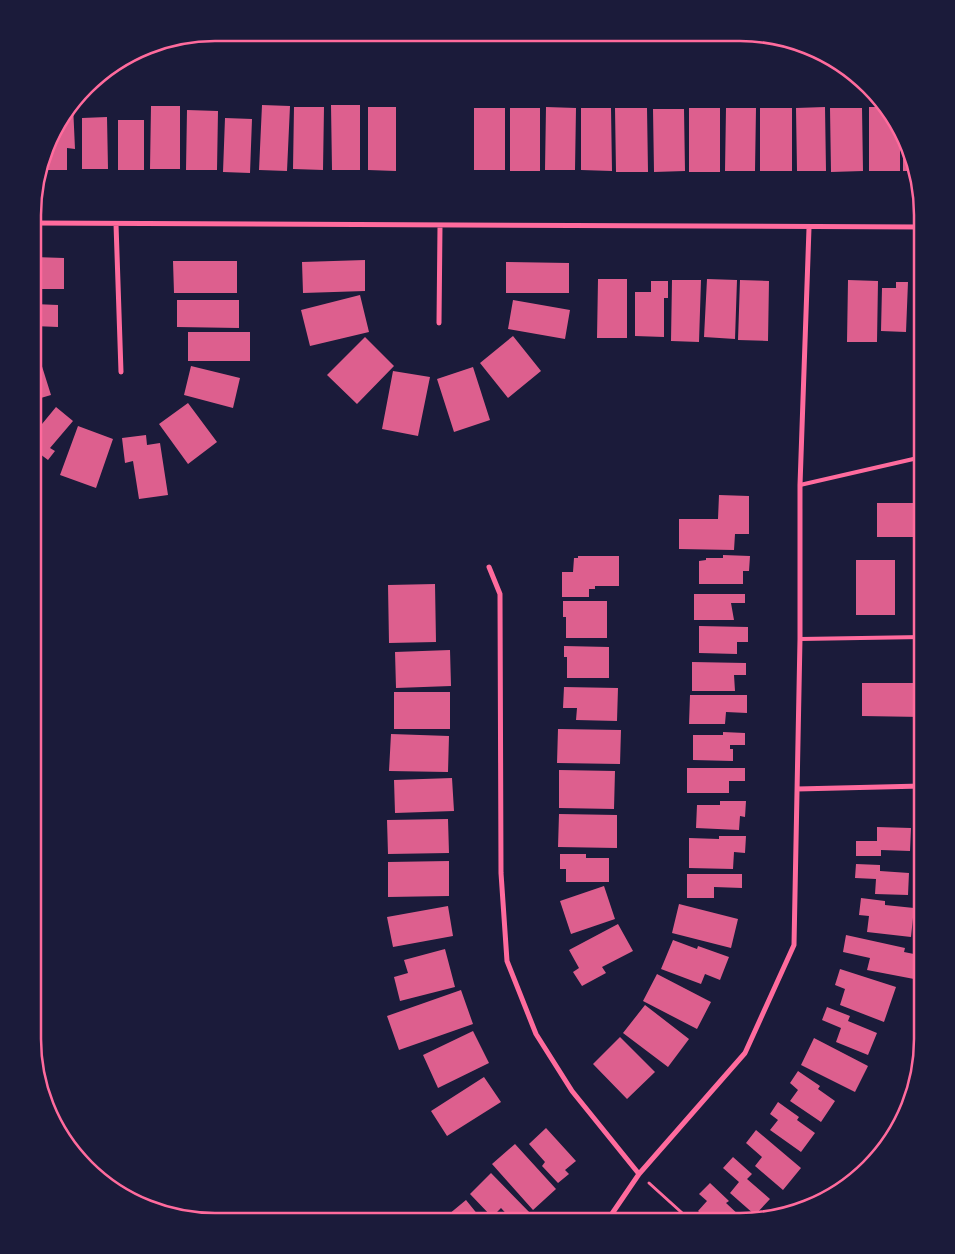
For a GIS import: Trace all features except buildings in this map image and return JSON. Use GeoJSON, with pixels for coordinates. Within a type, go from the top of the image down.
{"type":"FeatureCollection","features":[{"type":"Feature","properties":{"kind":"street"},"geometry":{"type":"LineString","coordinates":[[41,224],[914,227]]}},
{"type":"Feature","properties":{"kind":"street"},"geometry":{"type":"LineString","coordinates":[[116,224],[120,372]]}},
{"type":"Feature","properties":{"kind":"street"},"geometry":{"type":"LineString","coordinates":[[439,323],[440,226]]}},
{"type":"Feature","properties":{"kind":"street"},"geometry":{"type":"LineString","coordinates":[[612,1213],[639,1174],[745,1053],[794,946],[800,639],[800,484],[809,228]]}},
{"type":"Feature","properties":{"kind":"street"},"geometry":{"type":"LineString","coordinates":[[489,567],[500,594],[501,873],[507,961],[536,1034],[572,1091],[639,1174]]}},
{"type":"Feature","properties":{"kind":"street"},"geometry":{"type":"LineString","coordinates":[[797,789],[913,786]]}},
{"type":"Feature","properties":{"kind":"lane"},"geometry":{"type":"LineString","coordinates":[[800,484],[914,458]]}},
{"type":"Feature","properties":{"kind":"lane"},"geometry":{"type":"LineString","coordinates":[[800,639],[913,637]]}},
{"type":"Feature","properties":{"kind":"path"},"geometry":{"type":"LineString","coordinates":[[639,1174],[682,1213]]}}]}
